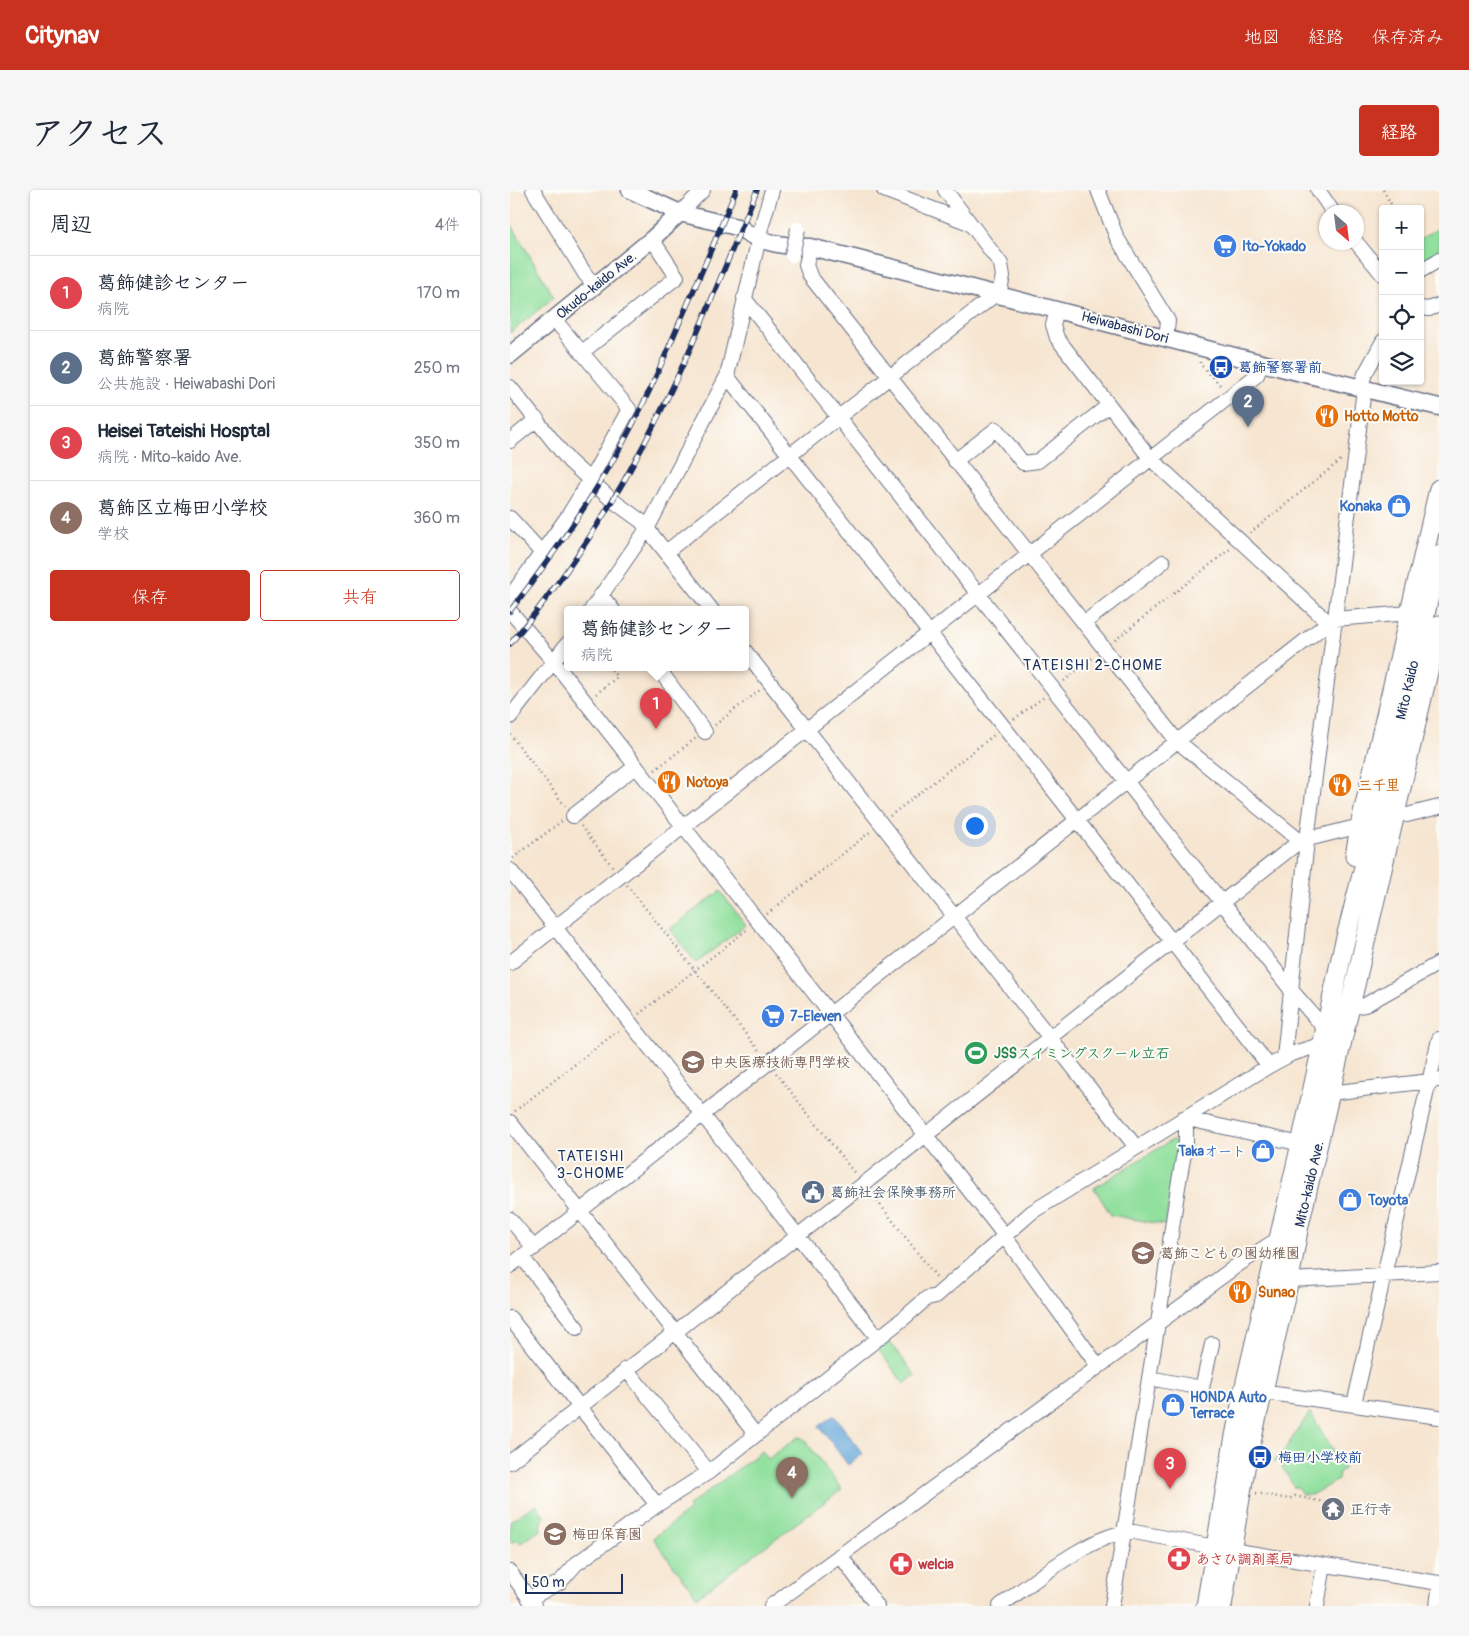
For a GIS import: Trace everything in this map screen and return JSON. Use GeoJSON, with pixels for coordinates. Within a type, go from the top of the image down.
{"type":"FeatureCollection","features":[{"type":"Feature","properties":{"kind":"highway"},"geometry":{"type":"LineString","coordinates":[[1384,822],[1410,612],[1439,489]]}},
{"type":"Feature","properties":{"kind":"highway","name":"Mito Kaido"},"geometry":{"type":"LineString","coordinates":[[1384,822],[1439,555]]}},
{"type":"Feature","properties":{"kind":"highway","name":"Mito Kaido"},"geometry":{"type":"LineString","coordinates":[[1384,822],[1439,625]]}},
{"type":"Feature","properties":{"kind":"highway"},"geometry":{"type":"LineString","coordinates":[[1384,822],[1439,680]]}},
{"type":"Feature","properties":{"kind":"highway","name":"Mito-kaido Ave."},"geometry":{"type":"LineString","coordinates":[[1278,1239],[1301,1144],[1343,949],[1349,889],[1384,822]]}},
{"type":"Feature","properties":{"kind":"highway","name":"Mito-kaido Ave."},"geometry":{"type":"LineString","coordinates":[[1222,1606],[1223,1548],[1244,1390],[1299,1225],[1364,951],[1385,897],[1384,822]]}},
{"type":"Feature","properties":{"kind":"highway"},"geometry":{"type":"LineString","coordinates":[[1285,1267],[1278,1239],[1299,1225]]}},
{"type":"Feature","properties":{"kind":"highway","name":"Mito-kaido Ave."},"geometry":{"type":"LineString","coordinates":[[1206,1606],[1246,1463],[1262,1392],[1285,1267]]}},
{"type":"Feature","properties":{"kind":"main road","name":"Heiwabashi Dori"},"geometry":{"type":"LineString","coordinates":[[630,190],[680,214],[741,228],[748,234],[760,233],[789,247],[810,247],[1362,389],[1439,407]]}},
{"type":"Feature","properties":{"kind":"main road","name":"Okudo-kaido Ave."},"geometry":{"type":"LineString","coordinates":[[510,355],[680,214]]}},
{"type":"Feature","properties":{"kind":"street"},"geometry":{"type":"LineString","coordinates":[[533,190],[585,274],[595,286]]}},
{"type":"Feature","properties":{"kind":"street"},"geometry":{"type":"LineString","coordinates":[[680,214],[703,190]]}},
{"type":"Feature","properties":{"kind":"street"},"geometry":{"type":"LineString","coordinates":[[594,606],[647,529],[727,376],[744,298],[772,190]]}},
{"type":"Feature","properties":{"kind":"street"},"geometry":{"type":"LineString","coordinates":[[884,190],[970,223]]}},
{"type":"Feature","properties":{"kind":"street"},"geometry":{"type":"LineString","coordinates":[[666,552],[998,294],[1002,284],[1003,270],[1001,264],[945,190]]}},
{"type":"Feature","properties":{"kind":"street"},"geometry":{"type":"LineString","coordinates":[[1098,190],[1117,238],[1168,321],[1166,338]]}},
{"type":"Feature","properties":{"kind":"street"},"geometry":{"type":"LineString","coordinates":[[1318,190],[1328,205]]}},
{"type":"Feature","properties":{"kind":"street"},"geometry":{"type":"LineString","coordinates":[[792,255],[798,229]]}},
{"type":"Feature","properties":{"kind":"street"},"geometry":{"type":"LineString","coordinates":[[581,353],[677,278],[652,239]]}},
{"type":"Feature","properties":{"kind":"street"},"geometry":{"type":"LineString","coordinates":[[810,247],[806,265],[810,276],[1177,741],[1304,840]]}},
{"type":"Feature","properties":{"kind":"street"},"geometry":{"type":"LineString","coordinates":[[1363,250],[1379,270]]}},
{"type":"Feature","properties":{"kind":"street"},"geometry":{"type":"LineString","coordinates":[[1424,269],[1439,260]]}},
{"type":"Feature","properties":{"kind":"street"},"geometry":{"type":"LineString","coordinates":[[510,1572],[532,1602],[560,1582],[576,1564],[657,1505],[709,1472],[927,1298],[936,1296],[1032,1212],[1269,1066],[1324,1037],[1292,991],[744,298]]}},
{"type":"Feature","properties":{"kind":"street"},"geometry":{"type":"LineString","coordinates":[[1424,308],[1429,309],[1439,305]]}},
{"type":"Feature","properties":{"kind":"street"},"geometry":{"type":"LineString","coordinates":[[1057,310],[1053,325],[1057,338],[1150,458],[1240,541],[1332,621]]}},
{"type":"Feature","properties":{"kind":"street"},"geometry":{"type":"LineString","coordinates":[[510,597],[568,516],[629,410],[554,319]]}},
{"type":"Feature","properties":{"kind":"street"},"geometry":{"type":"LineString","coordinates":[[1284,1058],[1292,991],[1304,840],[1362,389],[1365,374],[1379,348]]}},
{"type":"Feature","properties":{"kind":"street"},"geometry":{"type":"LineString","coordinates":[[510,963],[1257,374],[1261,363]]}},
{"type":"Feature","properties":{"kind":"street"},"geometry":{"type":"LineString","coordinates":[[727,376],[1269,1066]]}},
{"type":"Feature","properties":{"kind":"street"},"geometry":{"type":"LineString","coordinates":[[510,387],[569,461],[612,500],[641,521],[709,606]]}},
{"type":"Feature","properties":{"kind":"street"},"geometry":{"type":"LineString","coordinates":[[955,461],[996,429],[1022,463],[1038,461],[1109,405]]}},
{"type":"Feature","properties":{"kind":"street"},"geometry":{"type":"LineString","coordinates":[[510,441],[537,419]]}},
{"type":"Feature","properties":{"kind":"street"},"geometry":{"type":"LineString","coordinates":[[510,518],[542,553]]}},
{"type":"Feature","properties":{"kind":"street"},"geometry":{"type":"LineString","coordinates":[[1084,622],[1163,562]]}},
{"type":"Feature","properties":{"kind":"street"},"geometry":{"type":"LineString","coordinates":[[601,595],[610,606]]}},
{"type":"Feature","properties":{"kind":"street"},"geometry":{"type":"LineString","coordinates":[[510,611],[586,702],[927,1135],[1005,1236],[1098,1366]]}},
{"type":"Feature","properties":{"kind":"street"},"geometry":{"type":"LineString","coordinates":[[510,1266],[953,916],[1332,621],[1410,612]]}},
{"type":"Feature","properties":{"kind":"street"},"geometry":{"type":"LineString","coordinates":[[510,717],[564,648]]}},
{"type":"Feature","properties":{"kind":"street"},"geometry":{"type":"LineString","coordinates":[[749,656],[1136,1147]]}},
{"type":"Feature","properties":{"kind":"street"},"geometry":{"type":"LineString","coordinates":[[660,671],[705,732]]}},
{"type":"Feature","properties":{"kind":"street"},"geometry":{"type":"LineString","coordinates":[[572,815],[636,766]]}},
{"type":"Feature","properties":{"kind":"street"},"geometry":{"type":"LineString","coordinates":[[510,1462],[1222,902],[1304,840],[1384,822],[1439,807]]}},
{"type":"Feature","properties":{"kind":"street"},"geometry":{"type":"LineString","coordinates":[[510,870],[878,1338]]}},
{"type":"Feature","properties":{"kind":"street"},"geometry":{"type":"LineString","coordinates":[[1350,1008],[1365,1005],[1439,963]]}},
{"type":"Feature","properties":{"kind":"street"},"geometry":{"type":"LineString","coordinates":[[1354,1404],[1384,1274],[1434,1081],[1439,1038]]}},
{"type":"Feature","properties":{"kind":"street"},"geometry":{"type":"LineString","coordinates":[[1330,1093],[1434,1081]]}},
{"type":"Feature","properties":{"kind":"street"},"geometry":{"type":"LineString","coordinates":[[511,1117],[580,1210],[756,1435]]}},
{"type":"Feature","properties":{"kind":"street"},"geometry":{"type":"LineString","coordinates":[[1183,1118],[1301,1144]]}},
{"type":"Feature","properties":{"kind":"street"},"geometry":{"type":"LineString","coordinates":[[1112,1606],[1186,1142],[1183,1118]]}},
{"type":"Feature","properties":{"kind":"street"},"geometry":{"type":"LineString","coordinates":[[510,1220],[534,1248]]}},
{"type":"Feature","properties":{"kind":"street"},"geometry":{"type":"LineString","coordinates":[[771,1606],[1098,1366],[1239,1264],[1278,1239]]}},
{"type":"Feature","properties":{"kind":"street"},"geometry":{"type":"LineString","coordinates":[[522,1257],[577,1328]]}},
{"type":"Feature","properties":{"kind":"street"},"geometry":{"type":"LineString","coordinates":[[1285,1267],[1384,1274],[1439,1272]]}},
{"type":"Feature","properties":{"kind":"street"},"geometry":{"type":"LineString","coordinates":[[510,1318],[657,1505]]}},
{"type":"Feature","properties":{"kind":"street"},"geometry":{"type":"LineString","coordinates":[[1149,1378],[1202,1388],[1212,1344]]}},
{"type":"Feature","properties":{"kind":"street"},"geometry":{"type":"LineString","coordinates":[[626,1369],[709,1472]]}},
{"type":"Feature","properties":{"kind":"street"},"geometry":{"type":"LineString","coordinates":[[1262,1392],[1439,1417]]}},
{"type":"Feature","properties":{"kind":"street"},"geometry":{"type":"LineString","coordinates":[[1000,1606],[1063,1560],[1111,1535],[1124,1532],[1134,1532],[1439,1583]]}},
{"type":"Feature","properties":{"kind":"street"},"geometry":{"type":"LineString","coordinates":[[840,1555],[877,1606]]}},
{"type":"Feature","properties":{"kind":"street"},"geometry":{"type":"LineString","coordinates":[[1317,1606],[1324,1565]]}},
{"type":"Feature","properties":{"kind":"street"},"geometry":{"type":"LineString","coordinates":[[1436,1606],[1439,1590]]}},
{"type":"Feature","properties":{"kind":"path"},"geometry":{"type":"LineString","coordinates":[[1383,190],[1392,205]]}},
{"type":"Feature","properties":{"kind":"path"},"geometry":{"type":"LineString","coordinates":[[1202,348],[1200,364],[1230,395]]}},
{"type":"Feature","properties":{"kind":"path"},"geometry":{"type":"LineString","coordinates":[[511,1117],[629,1021],[1344,458]]}},
{"type":"Feature","properties":{"kind":"path"},"geometry":{"type":"LineString","coordinates":[[586,702],[617,677],[612,671]]}},
{"type":"Feature","properties":{"kind":"path"},"geometry":{"type":"LineString","coordinates":[[510,734],[940,1280],[927,1298]]}},
{"type":"Feature","properties":{"kind":"path"},"geometry":{"type":"LineString","coordinates":[[510,861],[572,815]]}},
{"type":"Feature","properties":{"kind":"path"},"geometry":{"type":"LineString","coordinates":[[1254,1492],[1289,1499],[1295,1496],[1329,1503]]}},
{"type":"Feature","properties":{"kind":"green space"},"geometry":{"type":"Polygon","coordinates":[[[510,222],[554,297],[510,333],[510,222]]]}},
{"type":"Feature","properties":{"kind":"green space"},"geometry":{"type":"Polygon","coordinates":[[[1439,228],[1439,256],[1424,265],[1424,250],[1424,237],[1439,228]]]}},
{"type":"Feature","properties":{"kind":"green space"},"geometry":{"type":"Polygon","coordinates":[[[720,891],[746,925],[696,963],[670,929],[720,891]]]}},
{"type":"Feature","properties":{"kind":"green space"},"geometry":{"type":"Polygon","coordinates":[[[1172,1140],[1180,1144],[1165,1225],[1111,1215],[1094,1188],[1172,1140]]]}},
{"type":"Feature","properties":{"kind":"green space"},"geometry":{"type":"Polygon","coordinates":[[[889,1341],[915,1375],[904,1384],[878,1349],[889,1341]]]}},
{"type":"Feature","properties":{"kind":"green space"},"geometry":{"type":"Polygon","coordinates":[[[1310,1412],[1344,1469],[1339,1472],[1338,1480],[1311,1495],[1302,1494],[1298,1488],[1294,1487],[1280,1463],[1274,1461],[1283,1452],[1310,1412]]]}},
{"type":"Feature","properties":{"kind":"green space"},"geometry":{"type":"Polygon","coordinates":[[[798,1437],[803,1438],[841,1490],[697,1597],[653,1538],[690,1510],[688,1506],[762,1451],[768,1459],[798,1437]]]}},
{"type":"Feature","properties":{"kind":"green space"},"geometry":{"type":"Polygon","coordinates":[[[536,1504],[545,1517],[542,1519],[540,1527],[542,1529],[521,1543],[516,1540],[511,1543],[510,1521],[536,1504]]]}},
{"type":"Feature","properties":{"kind":"water"},"geometry":{"type":"Polygon","coordinates":[[[834,1415],[863,1454],[848,1465],[819,1426],[834,1415]]]}},
{"type":"Feature","properties":{"kind":"railway"},"geometry":{"type":"LineString","coordinates":[[510,611],[553,554],[625,439],[664,359],[736,190]]}},
{"type":"Feature","properties":{"kind":"railway"},"geometry":{"type":"LineString","coordinates":[[510,644],[582,549],[629,472],[689,352],[757,190]]}},
{"type":"Feature","properties":{"kind":"place","name":"Ito-Yokado"},"geometry":{"type":"Point","coordinates":[1225,246]}},
{"type":"Feature","properties":{"kind":"place","name":"葛飾警察署前"},"geometry":{"type":"Point","coordinates":[1221,367]}},
{"type":"Feature","properties":{"kind":"place","name":"Hotto Motto"},"geometry":{"type":"Point","coordinates":[1327,416]}},
{"type":"Feature","properties":{"kind":"place","name":"葛飾警察署"},"geometry":{"type":"Point","coordinates":[1248,427]}},
{"type":"Feature","properties":{"kind":"place","name":"Konaka"},"geometry":{"type":"Point","coordinates":[1399,506]}},
{"type":"Feature","properties":{"kind":"place","name":"葛飾健診センター"},"geometry":{"type":"Point","coordinates":[656,729]}},
{"type":"Feature","properties":{"kind":"place","name":"Notoya"},"geometry":{"type":"Point","coordinates":[669,782]}},
{"type":"Feature","properties":{"kind":"place","name":"三千里"},"geometry":{"type":"Point","coordinates":[1340,785]}},
{"type":"Feature","properties":{"kind":"place","name":"7-Eleven"},"geometry":{"type":"Point","coordinates":[773,1016]}},
{"type":"Feature","properties":{"kind":"place","name":"JSSスイミングスクール立石"},"geometry":{"type":"Point","coordinates":[976,1053]}},
{"type":"Feature","properties":{"kind":"place","name":"中央医療技術専門学校"},"geometry":{"type":"Point","coordinates":[693,1062]}},
{"type":"Feature","properties":{"kind":"place","name":"Takaオート"},"geometry":{"type":"Point","coordinates":[1263,1151]}},
{"type":"Feature","properties":{"kind":"place","name":"葛飾社会保険事務所"},"geometry":{"type":"Point","coordinates":[813,1192]}},
{"type":"Feature","properties":{"kind":"place","name":"Toyota"},"geometry":{"type":"Point","coordinates":[1350,1200]}},
{"type":"Feature","properties":{"kind":"place","name":"葛飾こどもの園幼稚園"},"geometry":{"type":"Point","coordinates":[1143,1253]}},
{"type":"Feature","properties":{"kind":"place","name":"Sunao"},"geometry":{"type":"Point","coordinates":[1240,1292]}},
{"type":"Feature","properties":{"kind":"place","name":"HONDA Auto Terrace"},"geometry":{"type":"Point","coordinates":[1173,1405]}},
{"type":"Feature","properties":{"kind":"place","name":"梅田小学校前"},"geometry":{"type":"Point","coordinates":[1260,1457]}},
{"type":"Feature","properties":{"kind":"place","name":"Heisei Tateishi Hosptal"},"geometry":{"type":"Point","coordinates":[1170,1489]}},
{"type":"Feature","properties":{"kind":"place","name":"葛飾区立梅田小学校"},"geometry":{"type":"Point","coordinates":[792,1498]}},
{"type":"Feature","properties":{"kind":"place","name":"正行寺"},"geometry":{"type":"Point","coordinates":[1333,1509]}},
{"type":"Feature","properties":{"kind":"place","name":"梅田保育園"},"geometry":{"type":"Point","coordinates":[555,1534]}},
{"type":"Feature","properties":{"kind":"place","name":"あさひ調剤薬局"},"geometry":{"type":"Point","coordinates":[1179,1559]}},
{"type":"Feature","properties":{"kind":"place","name":"welcia"},"geometry":{"type":"Point","coordinates":[901,1564]}},
{"type":"Feature","properties":{"kind":"district","name":"TATEISHI 2-CHOME"},"geometry":{"type":"Point","coordinates":[1093,665]}},
{"type":"Feature","properties":{"kind":"district","name":"TATEISHI 3-CHOME"},"geometry":{"type":"Point","coordinates":[591,1164]}}]}
